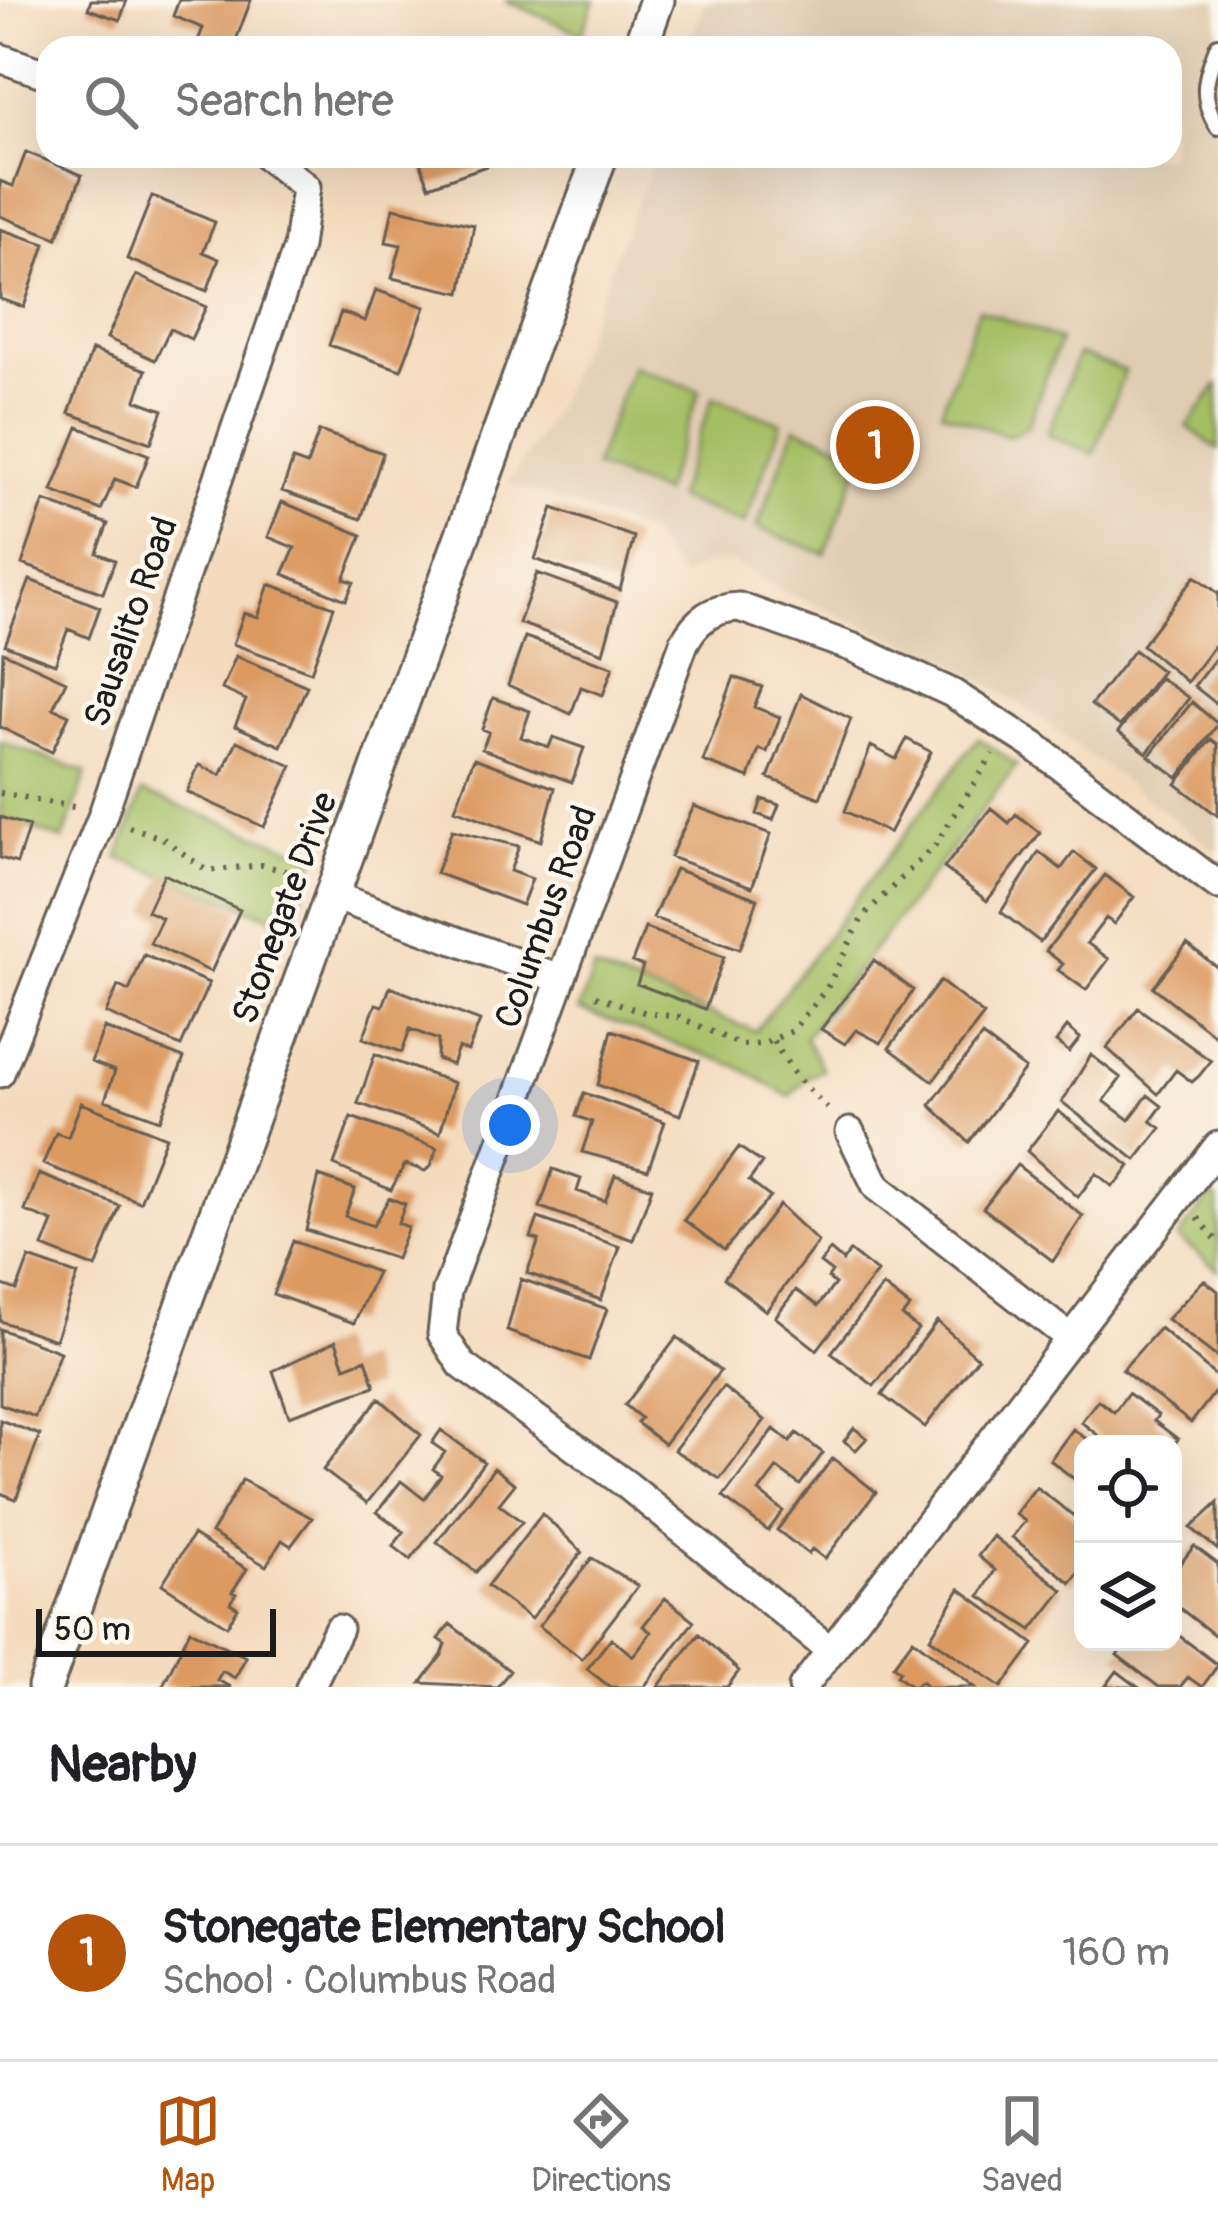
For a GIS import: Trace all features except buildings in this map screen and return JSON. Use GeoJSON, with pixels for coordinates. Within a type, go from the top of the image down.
{"type":"FeatureCollection","features":[{"type":"Feature","properties":{"kind":"street"},"geometry":{"type":"LineString","coordinates":[[644,36],[657,0]]}},
{"type":"Feature","properties":{"kind":"street"},"geometry":{"type":"LineString","coordinates":[[0,58],[36,71]]}},
{"type":"Feature","properties":{"kind":"street","name":"Sausalito Road"},"geometry":{"type":"LineString","coordinates":[[0,1073],[102,817],[298,247],[307,187],[282,168]]}},
{"type":"Feature","properties":{"kind":"street","name":"Stonegate Drive"},"geometry":{"type":"LineString","coordinates":[[45,1687],[596,168]]}},
{"type":"Feature","properties":{"kind":"street","name":"Columbus Road"},"geometry":{"type":"LineString","coordinates":[[831,1651],[448,1348],[440,1318],[684,644],[712,613],[724,608],[759,611],[924,678],[1010,729],[1218,886]]}},
{"type":"Feature","properties":{"kind":"street"},"geometry":{"type":"LineString","coordinates":[[331,895],[561,980]]}},
{"type":"Feature","properties":{"kind":"street"},"geometry":{"type":"LineString","coordinates":[[850,1132],[877,1187],[1071,1339]]}},
{"type":"Feature","properties":{"kind":"street"},"geometry":{"type":"LineString","coordinates":[[803,1687],[1218,1146]]}},
{"type":"Feature","properties":{"kind":"street"},"geometry":{"type":"LineString","coordinates":[[310,1687],[338,1629]]}},
{"type":"Feature","properties":{"kind":"lane"},"geometry":{"type":"LineString","coordinates":[[1218,45],[1204,80],[1205,106],[1218,127]]}},
{"type":"Feature","properties":{"kind":"path"},"geometry":{"type":"LineString","coordinates":[[596,996],[679,1017],[741,1045],[773,1041],[792,1031],[819,1002],[854,929],[935,844],[1010,729]]}},
{"type":"Feature","properties":{"kind":"path"},"geometry":{"type":"LineString","coordinates":[[0,793],[80,808]]}},
{"type":"Feature","properties":{"kind":"path"},"geometry":{"type":"LineString","coordinates":[[126,826],[161,838],[207,871],[262,865],[298,874]]}},
{"type":"Feature","properties":{"kind":"path"},"geometry":{"type":"LineString","coordinates":[[773,1041],[797,1078],[850,1132]]}},
{"type":"Feature","properties":{"kind":"shaded area"},"geometry":{"type":"Polygon","coordinates":[[[706,0],[1218,0],[1218,852],[1024,706],[945,659],[789,594],[734,563],[709,563],[680,577],[649,534],[509,483],[556,407],[650,168],[1182,168],[1182,36],[692,36],[706,0]]]}},
{"type":"Feature","properties":{"kind":"green space"},"geometry":{"type":"Polygon","coordinates":[[[504,0],[595,0],[582,34],[504,0]]]}},
{"type":"Feature","properties":{"kind":"green space"},"geometry":{"type":"Polygon","coordinates":[[[979,309],[1060,340],[1027,427],[1008,436],[941,411],[979,309]]]}},
{"type":"Feature","properties":{"kind":"green space"},"geometry":{"type":"Polygon","coordinates":[[[1078,354],[1125,371],[1094,454],[1047,435],[1078,354]]]}},
{"type":"Feature","properties":{"kind":"green space"},"geometry":{"type":"Polygon","coordinates":[[[632,366],[700,391],[662,493],[594,467],[632,366]]]}},
{"type":"Feature","properties":{"kind":"green space"},"geometry":{"type":"Polygon","coordinates":[[[1218,385],[1218,450],[1187,426],[1218,385]]]}},
{"type":"Feature","properties":{"kind":"green space"},"geometry":{"type":"Polygon","coordinates":[[[713,397],[782,423],[744,524],[676,498],[713,397]]]}},
{"type":"Feature","properties":{"kind":"green space"},"geometry":{"type":"Polygon","coordinates":[[[795,427],[863,453],[825,554],[757,528],[795,427]]]}},
{"type":"Feature","properties":{"kind":"green space"},"geometry":{"type":"Polygon","coordinates":[[[978,738],[1017,765],[805,1038],[823,1070],[806,1078],[790,1097],[737,1066],[579,1010],[594,969],[755,1031],[978,738]]]}},
{"type":"Feature","properties":{"kind":"green space"},"geometry":{"type":"Polygon","coordinates":[[[0,741],[87,773],[63,840],[0,817],[0,741]]]}},
{"type":"Feature","properties":{"kind":"green space"},"geometry":{"type":"Polygon","coordinates":[[[142,792],[316,857],[292,925],[118,858],[142,792]]]}},
{"type":"Feature","properties":{"kind":"green space"},"geometry":{"type":"Polygon","coordinates":[[[1211,1195],[1218,1200],[1218,1270],[1178,1238],[1211,1195]]]}},
{"type":"Feature","properties":{"kind":"place","name":"Stonegate Elementary School"},"geometry":{"type":"Point","coordinates":[875,445]}}]}
